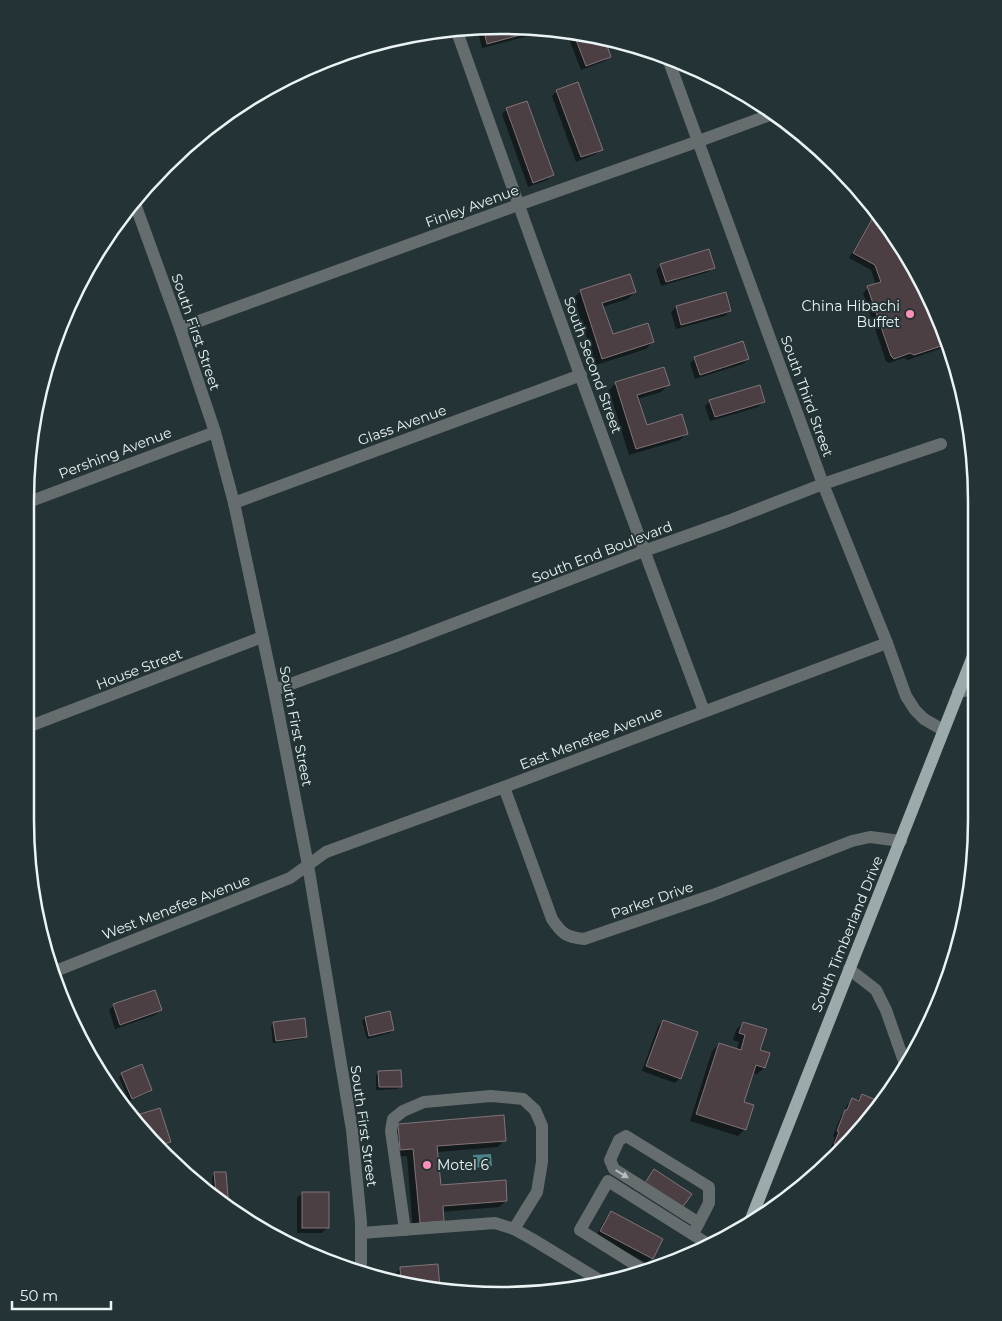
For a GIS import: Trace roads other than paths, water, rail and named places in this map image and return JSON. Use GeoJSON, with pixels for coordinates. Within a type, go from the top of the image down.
{"type":"FeatureCollection","features":[{"type":"Feature","properties":{"kind":"main road","name":"South Timberland Drive"},"geometry":{"type":"LineString","coordinates":[[753,1214],[968,668]]}},
{"type":"Feature","properties":{"kind":"street","name":"South Second Street"},"geometry":{"type":"LineString","coordinates":[[458,36],[644,551],[704,711]]}},
{"type":"Feature","properties":{"kind":"street","name":"South Third Street"},"geometry":{"type":"LineString","coordinates":[[671,66],[823,484],[887,643],[906,696],[924,720],[944,730]]}},
{"type":"Feature","properties":{"kind":"street","name":"Finley Avenue"},"geometry":{"type":"LineString","coordinates":[[180,328],[518,205],[699,142],[766,116]]}},
{"type":"Feature","properties":{"kind":"street","name":"South First Street"},"geometry":{"type":"LineString","coordinates":[[137,209],[215,432],[234,503],[274,690],[308,865],[352,1130],[361,1233],[361,1265]]}},
{"type":"Feature","properties":{"kind":"street","name":"Glass Avenue"},"geometry":{"type":"LineString","coordinates":[[234,503],[581,375]]}},
{"type":"Feature","properties":{"kind":"street","name":"Pershing Avenue"},"geometry":{"type":"LineString","coordinates":[[34,500],[215,432]]}},
{"type":"Feature","properties":{"kind":"street","name":"South End Boulevard"},"geometry":{"type":"LineString","coordinates":[[274,690],[394,647],[823,484],[941,444]]}},
{"type":"Feature","properties":{"kind":"street","name":"House Street"},"geometry":{"type":"LineString","coordinates":[[34,725],[262,637]]}},
{"type":"Feature","properties":{"kind":"street","name":"East Menefee Avenue"},"geometry":{"type":"LineString","coordinates":[[308,865],[326,852],[887,643]]}},
{"type":"Feature","properties":{"kind":"street"},"geometry":{"type":"LineString","coordinates":[[958,692],[968,690]]}},
{"type":"Feature","properties":{"kind":"street","name":"Parker Drive"},"geometry":{"type":"LineString","coordinates":[[504,787],[552,919],[560,932],[584,939],[714,895],[852,841],[870,836],[901,841]]}},
{"type":"Feature","properties":{"kind":"street","name":"West Menefee Avenue"},"geometry":{"type":"LineString","coordinates":[[59,970],[290,878],[308,865]]}},
{"type":"Feature","properties":{"kind":"street"},"geometry":{"type":"LineString","coordinates":[[849,969],[876,990],[886,1010],[903,1059]]}},
{"type":"Feature","properties":{"kind":"street"},"geometry":{"type":"LineString","coordinates":[[404,1230],[391,1131],[393,1119],[424,1102],[491,1096],[523,1099],[535,1110],[542,1126],[542,1162],[537,1192],[514,1229]]}},
{"type":"Feature","properties":{"kind":"street"},"geometry":{"type":"LineString","coordinates":[[693,1234],[699,1223],[709,1203],[709,1187],[626,1136],[619,1140],[610,1160],[614,1169],[699,1223]]}},
{"type":"Feature","properties":{"kind":"street"},"geometry":{"type":"LineString","coordinates":[[637,1266],[580,1230],[608,1181],[704,1241]]}},
{"type":"Feature","properties":{"kind":"street"},"geometry":{"type":"LineString","coordinates":[[361,1233],[495,1223],[514,1229],[595,1277]]}},
{"type":"Feature","properties":{"kind":"water"},"geometry":{"type":"Polygon","coordinates":[[[491,1154],[492,1166],[474,1168],[473,1155],[491,1154]]]}},
{"type":"Feature","properties":{"kind":"place","name":"China Hibachi Buffet"},"geometry":{"type":"Point","coordinates":[910,314]}},
{"type":"Feature","properties":{"kind":"place","name":"Motel 6"},"geometry":{"type":"Point","coordinates":[427,1165]}}]}
